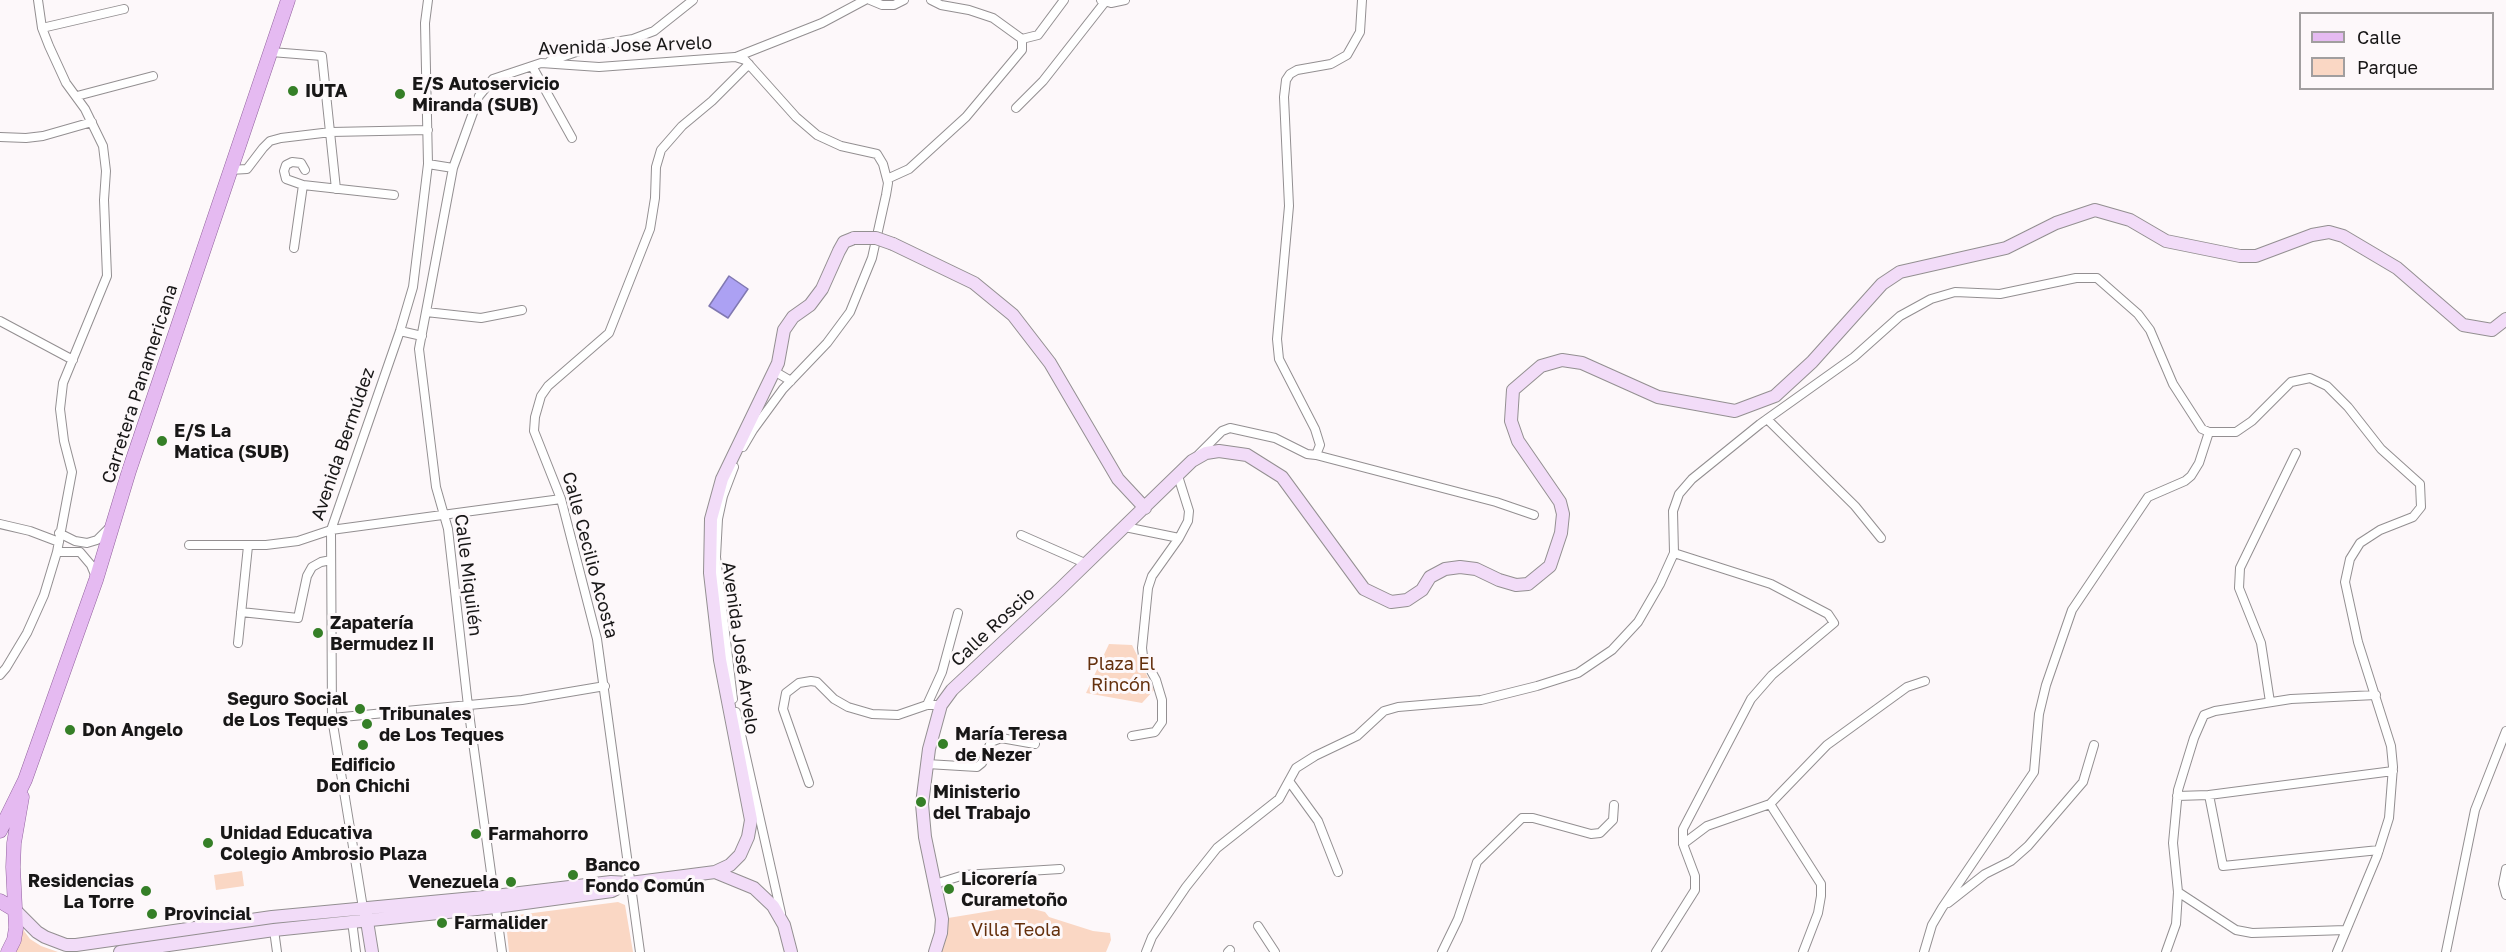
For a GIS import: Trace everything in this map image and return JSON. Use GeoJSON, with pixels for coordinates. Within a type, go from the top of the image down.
{"type":"FeatureCollection","features":[{"type":"Feature","properties":{"kind":"main road","name":"Carretera Panamericana"},"geometry":{"type":"LineString","coordinates":[[0,831],[25,780],[96,580],[122,492],[288,0]]}},
{"type":"Feature","properties":{"kind":"main road","name":"Carretera Panamericana"},"geometry":{"type":"LineString","coordinates":[[8,952],[14,940],[14,843],[25,780]]}},
{"type":"Feature","properties":{"kind":"main road"},"geometry":{"type":"LineString","coordinates":[[0,901],[15,910]]}},
{"type":"Feature","properties":{"kind":"street"},"geometry":{"type":"LineString","coordinates":[[0,675],[27,633],[44,595],[57,552],[72,472],[64,441],[60,410],[63,384],[107,276],[104,200],[106,171],[103,146],[77,96],[66,83],[42,28],[38,0]]}},
{"type":"Feature","properties":{"kind":"street","name":"Avenida Bermúdez"},"geometry":{"type":"LineString","coordinates":[[372,952],[332,718],[331,530],[413,287],[428,164],[425,23],[428,0]]}},
{"type":"Feature","properties":{"kind":"street"},"geometry":{"type":"LineString","coordinates":[[572,138],[536,65],[597,45],[633,39],[654,31],[693,0]]}},
{"type":"Feature","properties":{"kind":"street"},"geometry":{"type":"LineString","coordinates":[[735,57],[822,23],[865,0]]}},
{"type":"Feature","properties":{"kind":"street"},"geometry":{"type":"LineString","coordinates":[[870,0],[888,5],[904,0]]}},
{"type":"Feature","properties":{"kind":"street"},"geometry":{"type":"LineString","coordinates":[[931,0],[950,8],[969,10],[993,18],[1022,39]]}},
{"type":"Feature","properties":{"kind":"street"},"geometry":{"type":"LineString","coordinates":[[1022,39],[1038,34],[1064,0]]}},
{"type":"Feature","properties":{"kind":"street"},"geometry":{"type":"LineString","coordinates":[[1016,108],[1043,81],[1103,1],[1117,3],[1125,0]]}},
{"type":"Feature","properties":{"kind":"street"},"geometry":{"type":"LineString","coordinates":[[1316,455],[1320,445],[1315,429],[1279,359],[1277,339],[1289,206],[1284,97],[1286,80],[1290,74],[1297,70],[1331,64],[1347,55],[1360,32],[1362,0]]}},
{"type":"Feature","properties":{"kind":"street"},"geometry":{"type":"LineString","coordinates":[[42,28],[124,9]]}},
{"type":"Feature","properties":{"kind":"street"},"geometry":{"type":"LineString","coordinates":[[774,371],[791,381],[826,343],[850,312],[872,258],[886,195],[887,180],[909,169],[966,117],[1022,50],[1022,39]]}},
{"type":"Feature","properties":{"kind":"street"},"geometry":{"type":"LineString","coordinates":[[271,52],[322,56],[336,189]]}},
{"type":"Feature","properties":{"kind":"street","name":"Avenida Jose Arvelo"},"geometry":{"type":"LineString","coordinates":[[453,168],[479,96],[484,88],[500,75],[536,65],[598,67],[735,57],[745,60],[796,117],[817,135],[842,146],[877,154],[883,164],[887,180]]}},
{"type":"Feature","properties":{"kind":"street","name":"Calle Cecilio Acosta"},"geometry":{"type":"LineString","coordinates":[[640,952],[597,639],[561,499],[534,431],[536,408],[541,396],[561,374],[609,333],[650,229],[655,198],[656,167],[661,150],[682,126],[712,101],[749,64]]}},
{"type":"Feature","properties":{"kind":"street"},"geometry":{"type":"LineString","coordinates":[[77,96],[153,76]]}},
{"type":"Feature","properties":{"kind":"street"},"geometry":{"type":"LineString","coordinates":[[0,137],[42,136],[92,122]]}},
{"type":"Feature","properties":{"kind":"street"},"geometry":{"type":"LineString","coordinates":[[230,170],[247,169],[270,141],[331,132],[428,130]]}},
{"type":"Feature","properties":{"kind":"street"},"geometry":{"type":"LineString","coordinates":[[305,170],[301,163],[292,162],[286,165],[284,171],[286,179],[303,185],[394,195]]}},
{"type":"Feature","properties":{"kind":"street"},"geometry":{"type":"LineString","coordinates":[[428,164],[453,168]]}},
{"type":"Feature","properties":{"kind":"street","name":"Calle Miquilén"},"geometry":{"type":"LineString","coordinates":[[453,168],[419,349],[436,487],[445,516],[501,952]]}},
{"type":"Feature","properties":{"kind":"street"},"geometry":{"type":"LineString","coordinates":[[294,248],[303,185]]}},
{"type":"Feature","properties":{"kind":"street"},"geometry":{"type":"LineString","coordinates":[[1192,461],[1206,453],[1219,450],[1247,455],[1282,477],[1364,588],[1390,602],[1407,600],[1422,590],[1430,577],[1445,569],[1460,567],[1476,569],[1516,585],[1528,584],[1550,566],[1561,533],[1563,514],[1560,502],[1518,441],[1511,421],[1513,390],[1541,366],[1562,360],[1582,363],[1659,397],[1735,411],[1775,396],[1812,362],[1882,284],[1900,272],[2006,248],[2056,223],[2095,210],[2130,220],[2166,242],[2240,256],[2256,256],[2312,235],[2329,232],[2343,236],[2397,268],[2463,325],[2492,330],[2506,319]]}},
{"type":"Feature","properties":{"kind":"street","name":"Avenida José Arvelo"},"geometry":{"type":"LineString","coordinates":[[715,872],[730,865],[740,855],[748,837],[751,820],[720,660],[710,573],[711,519],[722,478],[774,371],[784,330],[793,317],[810,305],[822,289],[844,242],[854,238],[876,238],[893,244],[974,283],[1012,315],[1050,363],[1118,479],[1145,508]]}},
{"type":"Feature","properties":{"kind":"street"},"geometry":{"type":"LineString","coordinates":[[1146,952],[1152,937],[1186,886],[1217,848],[1279,799],[1296,768],[1315,756],[1357,736],[1384,711],[1398,706],[1481,700],[1537,686],[1578,673],[1612,650],[1638,622],[1660,584],[1674,553],[1673,511],[1679,494],[1692,479],[1767,419],[1854,357],[1900,316],[1931,299],[1955,292],[2000,294],[2076,278],[2097,278],[2138,314],[2150,330],[2173,384],[2202,429],[2209,432],[2236,432],[2252,421],[2290,382],[2310,378],[2327,386],[2348,407],[2380,449],[2420,484],[2421,507],[2414,517],[2380,530],[2360,543],[2350,559],[2345,582],[2350,612],[2391,746],[2393,771],[2389,818],[2379,850],[2337,952]]}},
{"type":"Feature","properties":{"kind":"street"},"geometry":{"type":"LineString","coordinates":[[426,312],[481,318],[522,310]]}},
{"type":"Feature","properties":{"kind":"street"},"geometry":{"type":"LineString","coordinates":[[0,321],[73,360]]}},
{"type":"Feature","properties":{"kind":"street"},"geometry":{"type":"LineString","coordinates":[[400,331],[422,336]]}},
{"type":"Feature","properties":{"kind":"street","name":"Avenida José Arvelo"},"geometry":{"type":"LineString","coordinates":[[791,381],[762,417],[742,450],[723,496],[718,519],[716,557],[734,703],[791,952]]}},
{"type":"Feature","properties":{"kind":"street"},"geometry":{"type":"LineString","coordinates":[[1767,419],[1855,506],[1881,538]]}},
{"type":"Feature","properties":{"kind":"street"},"geometry":{"type":"LineString","coordinates":[[1192,461],[1222,431],[1230,428],[1275,438],[1307,454],[1496,502],[1534,515]]}},
{"type":"Feature","properties":{"kind":"street"},"geometry":{"type":"LineString","coordinates":[[1924,952],[1932,925],[1942,908],[2034,772],[2039,714],[2046,685],[2072,610],[2148,497],[2185,481],[2191,476],[2204,452],[2209,432]]}},
{"type":"Feature","properties":{"kind":"street"},"geometry":{"type":"LineString","coordinates":[[2270,702],[2260,643],[2239,588],[2240,568],[2296,453]]}},
{"type":"Feature","properties":{"kind":"street","name":"Calle Roscio"},"geometry":{"type":"LineString","coordinates":[[936,952],[942,926],[924,830],[922,804],[927,764],[941,705],[952,690],[1087,564],[1192,461]]}},
{"type":"Feature","properties":{"kind":"street"},"geometry":{"type":"LineString","coordinates":[[1132,736],[1155,732],[1162,722],[1161,700],[1156,680],[1143,656],[1142,648],[1148,588],[1152,576],[1188,521],[1189,511],[1178,476]]}},
{"type":"Feature","properties":{"kind":"street"},"geometry":{"type":"LineString","coordinates":[[189,545],[248,546],[298,541],[331,530],[561,499]]}},
{"type":"Feature","properties":{"kind":"street"},"geometry":{"type":"LineString","coordinates":[[0,524],[87,543],[97,540],[114,522]]}},
{"type":"Feature","properties":{"kind":"street"},"geometry":{"type":"LineString","coordinates":[[1125,527],[1179,538]]}},
{"type":"Feature","properties":{"kind":"street"},"geometry":{"type":"LineString","coordinates":[[1021,535],[1087,564]]}},
{"type":"Feature","properties":{"kind":"street"},"geometry":{"type":"LineString","coordinates":[[238,643],[248,546]]}},
{"type":"Feature","properties":{"kind":"street"},"geometry":{"type":"LineString","coordinates":[[57,552],[80,552],[91,565],[96,580]]}},
{"type":"Feature","properties":{"kind":"street"},"geometry":{"type":"LineString","coordinates":[[1656,952],[1695,890],[1695,876],[1683,844],[1683,829],[1751,699],[1772,675],[1834,623],[1828,614],[1771,584],[1674,553]]}},
{"type":"Feature","properties":{"kind":"street"},"geometry":{"type":"LineString","coordinates":[[241,612],[298,618],[307,576],[312,567],[331,560]]}},
{"type":"Feature","properties":{"kind":"street"},"geometry":{"type":"LineString","coordinates":[[927,705],[942,672],[958,613]]}},
{"type":"Feature","properties":{"kind":"street"},"geometry":{"type":"LineString","coordinates":[[1683,844],[1707,826],[1770,804],[1827,745],[1907,687],[1925,681]]}},
{"type":"Feature","properties":{"kind":"street"},"geometry":{"type":"LineString","coordinates":[[809,783],[783,709],[786,693],[799,683],[817,682],[834,699],[848,707],[872,714],[898,715],[927,705],[941,705]]}},
{"type":"Feature","properties":{"kind":"street"},"geometry":{"type":"LineString","coordinates":[[332,718],[468,706],[605,686]]}},
{"type":"Feature","properties":{"kind":"street"},"geometry":{"type":"LineString","coordinates":[[2166,952],[2176,924],[2178,892],[2173,843],[2177,796],[2194,738],[2204,715],[2270,702],[2376,695]]}},
{"type":"Feature","properties":{"kind":"street"},"geometry":{"type":"LineString","coordinates":[[2446,952],[2475,810],[2506,731]]}},
{"type":"Feature","properties":{"kind":"street"},"geometry":{"type":"LineString","coordinates":[[927,764],[978,767],[991,742],[1001,738],[1035,744]]}},
{"type":"Feature","properties":{"kind":"street"},"geometry":{"type":"LineString","coordinates":[[1942,908],[1985,874],[2010,861],[2028,846],[2083,782],[2094,745]]}},
{"type":"Feature","properties":{"kind":"street"},"geometry":{"type":"LineString","coordinates":[[2177,796],[2209,795],[2393,771]]}},
{"type":"Feature","properties":{"kind":"street"},"geometry":{"type":"LineString","coordinates":[[1288,782],[1318,821],[1338,872]]}},
{"type":"Feature","properties":{"kind":"street"},"geometry":{"type":"LineString","coordinates":[[2209,795],[2223,866],[2379,850]]}},
{"type":"Feature","properties":{"kind":"street"},"geometry":{"type":"LineString","coordinates":[[1770,804],[1821,884],[1818,913],[1803,952]]}},
{"type":"Feature","properties":{"kind":"street"},"geometry":{"type":"LineString","coordinates":[[1442,952],[1458,919],[1477,862],[1522,818],[1533,818],[1591,834],[1600,833],[1613,820],[1614,805]]}},
{"type":"Feature","properties":{"kind":"street"},"geometry":{"type":"LineString","coordinates":[[934,884],[964,875],[1060,869]]}},
{"type":"Feature","properties":{"kind":"street"},"geometry":{"type":"LineString","coordinates":[[2506,869],[2503,884],[2506,895]]}},
{"type":"Feature","properties":{"kind":"street"},"geometry":{"type":"LineString","coordinates":[[15,910],[37,932],[58,942],[76,945],[272,917],[365,914],[612,891],[630,883],[715,872],[754,888],[773,906],[784,925]]}},
{"type":"Feature","properties":{"kind":"street"},"geometry":{"type":"LineString","coordinates":[[2178,892],[2236,930],[2252,933],[2346,930]]}},
{"type":"Feature","properties":{"kind":"street"},"geometry":{"type":"LineString","coordinates":[[120,952],[352,921],[365,914]]}},
{"type":"Feature","properties":{"kind":"street"},"geometry":{"type":"LineString","coordinates":[[352,921],[356,952]]}},
{"type":"Feature","properties":{"kind":"street"},"geometry":{"type":"LineString","coordinates":[[1258,926],[1275,952]]}},
{"type":"Feature","properties":{"kind":"street"},"geometry":{"type":"LineString","coordinates":[[274,930],[277,952]]}},
{"type":"Feature","properties":{"kind":"green space","name":"Plaza El Rincón"},"geometry":{"type":"Polygon","coordinates":[[[1109,644],[1132,645],[1154,690],[1142,703],[1086,693],[1109,644]]]}},
{"type":"Feature","properties":{"kind":"green space"},"geometry":{"type":"Polygon","coordinates":[[[242,871],[244,886],[216,890],[214,875],[242,871]]]}},
{"type":"Feature","properties":{"kind":"green space"},"geometry":{"type":"Polygon","coordinates":[[[618,902],[625,905],[633,952],[509,952],[506,922],[510,916],[618,902]]]}},
{"type":"Feature","properties":{"kind":"green space","name":"Villa Teola"},"geometry":{"type":"Polygon","coordinates":[[[1021,906],[1045,912],[1049,917],[1093,931],[1110,933],[1111,940],[1106,952],[935,952],[942,919],[1021,906]]]}},
{"type":"Feature","properties":{"kind":"green space"},"geometry":{"type":"Polygon","coordinates":[[[22,928],[30,939],[58,952],[16,952],[22,928]]]}},
{"type":"Feature","properties":{"kind":"shaded area"},"geometry":{"type":"Polygon","coordinates":[[[729,276],[748,289],[728,318],[709,306],[729,276]]]}},
{"type":"Feature","properties":{"kind":"place","name":"IUTA"},"geometry":{"type":"Point","coordinates":[293,91]}},
{"type":"Feature","properties":{"kind":"place","name":"E/S Autoservicio Miranda (SUB)"},"geometry":{"type":"Point","coordinates":[400,94]}},
{"type":"Feature","properties":{"kind":"place","name":"E/S La Matica (SUB)"},"geometry":{"type":"Point","coordinates":[162,441]}},
{"type":"Feature","properties":{"kind":"place","name":"Zapatería Bermudez II"},"geometry":{"type":"Point","coordinates":[318,633]}},
{"type":"Feature","properties":{"kind":"place","name":"Seguro Social de Los Teques"},"geometry":{"type":"Point","coordinates":[360,709]}},
{"type":"Feature","properties":{"kind":"place","name":"Tribunales de Los Teques"},"geometry":{"type":"Point","coordinates":[367,724]}},
{"type":"Feature","properties":{"kind":"place","name":"Don Angelo"},"geometry":{"type":"Point","coordinates":[70,730]}},
{"type":"Feature","properties":{"kind":"place","name":"María Teresa de Nezer"},"geometry":{"type":"Point","coordinates":[943,744]}},
{"type":"Feature","properties":{"kind":"place","name":"Edificio Don Chichi"},"geometry":{"type":"Point","coordinates":[363,745]}},
{"type":"Feature","properties":{"kind":"place","name":"Ministerio del Trabajo"},"geometry":{"type":"Point","coordinates":[921,802]}},
{"type":"Feature","properties":{"kind":"place","name":"Farmahorro"},"geometry":{"type":"Point","coordinates":[476,834]}},
{"type":"Feature","properties":{"kind":"place","name":"Unidad Educativa Colegio Ambrosio Plaza"},"geometry":{"type":"Point","coordinates":[208,843]}},
{"type":"Feature","properties":{"kind":"place","name":"Banco Fondo Común"},"geometry":{"type":"Point","coordinates":[573,875]}},
{"type":"Feature","properties":{"kind":"place","name":"Venezuela"},"geometry":{"type":"Point","coordinates":[511,882]}},
{"type":"Feature","properties":{"kind":"place","name":"Licorería Curametoño"},"geometry":{"type":"Point","coordinates":[949,889]}},
{"type":"Feature","properties":{"kind":"place","name":"Residencias La Torre"},"geometry":{"type":"Point","coordinates":[146,891]}},
{"type":"Feature","properties":{"kind":"place","name":"Provincial"},"geometry":{"type":"Point","coordinates":[152,914]}},
{"type":"Feature","properties":{"kind":"place","name":"Farmalider"},"geometry":{"type":"Point","coordinates":[442,923]}}]}
